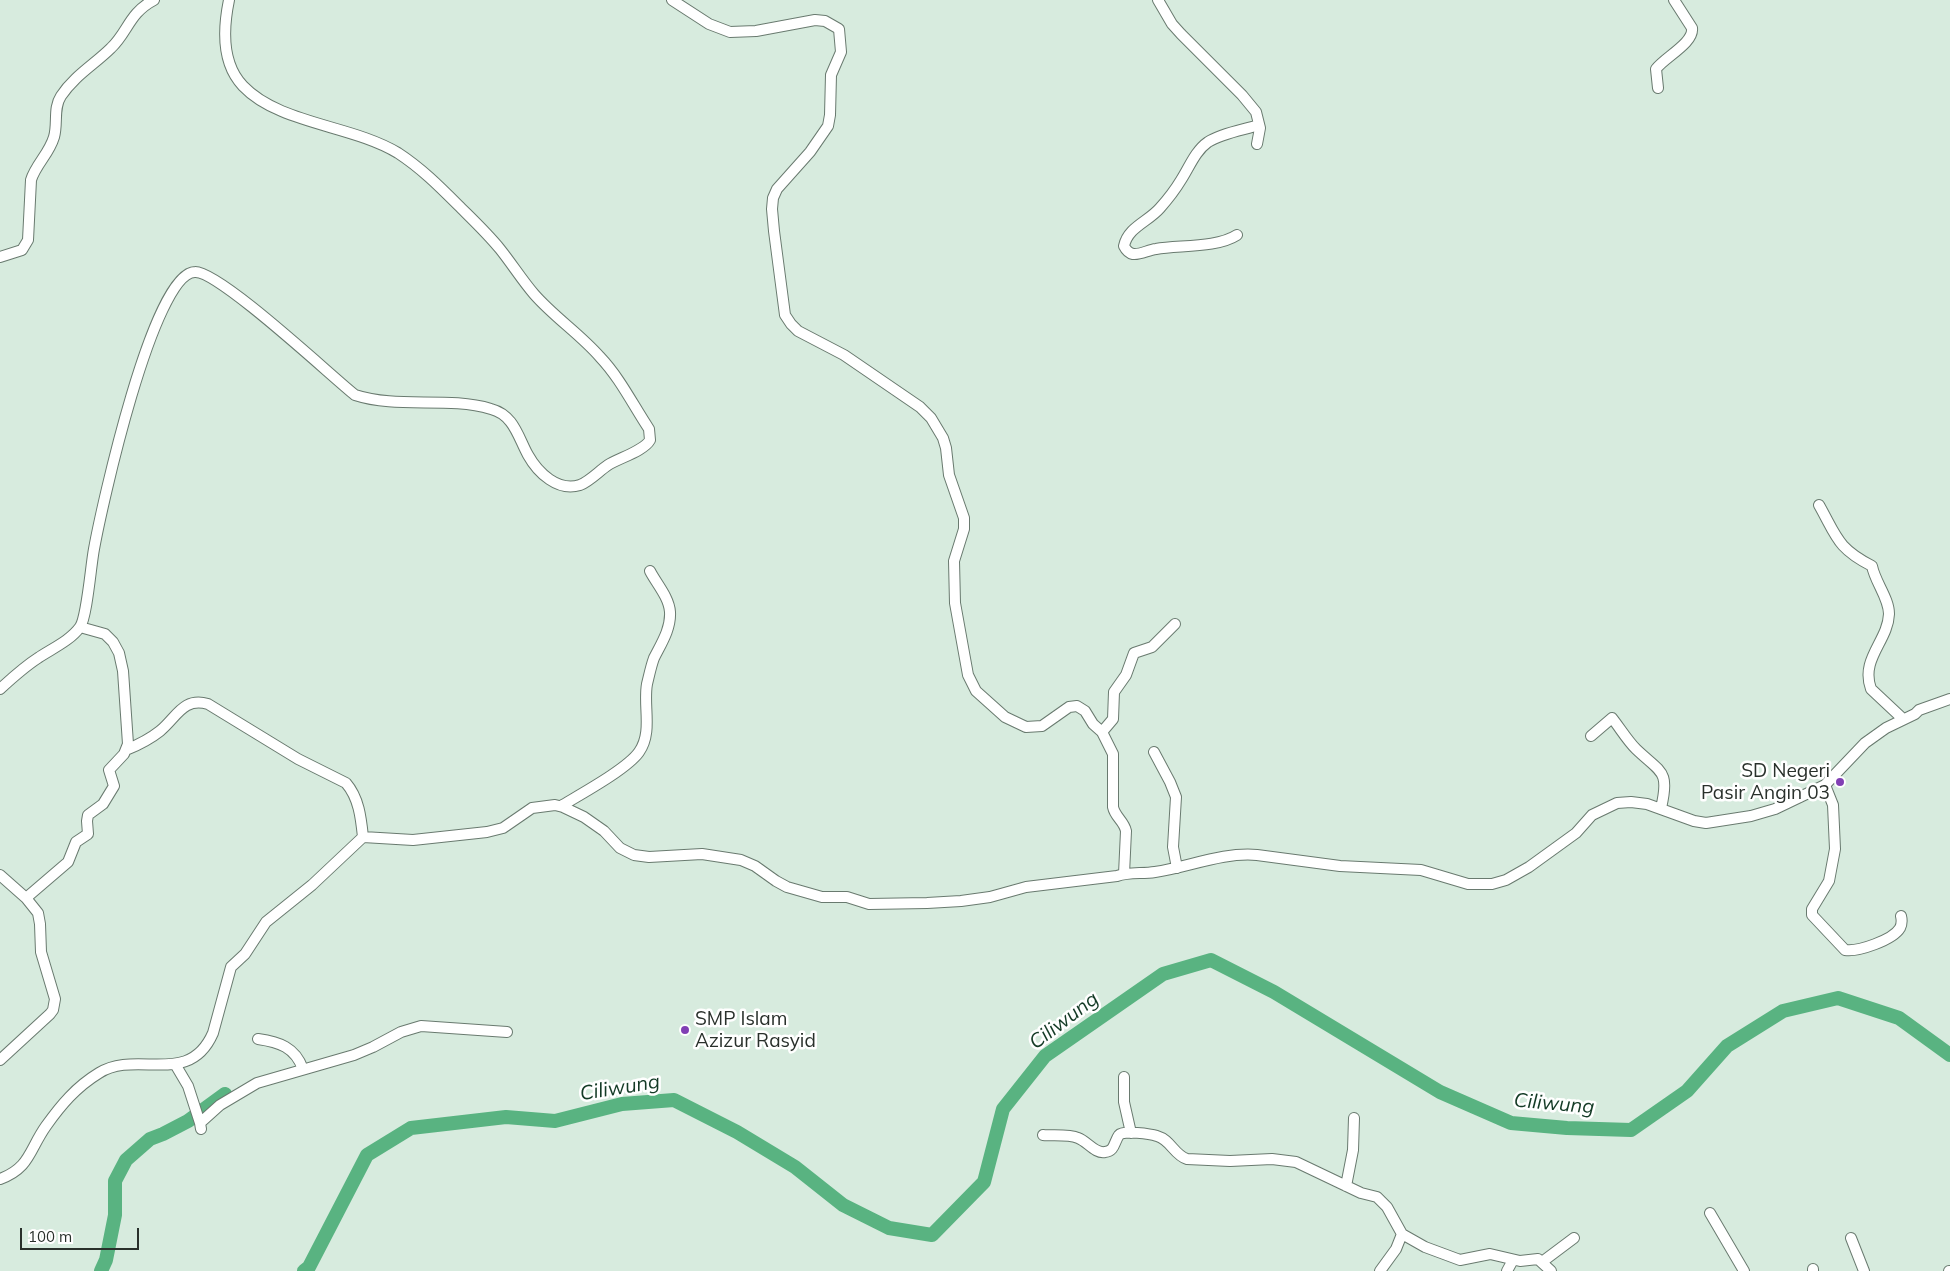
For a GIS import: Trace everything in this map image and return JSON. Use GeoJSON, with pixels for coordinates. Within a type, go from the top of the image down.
{"type":"FeatureCollection","features":[{"type":"Feature","properties":{"kind":"street"},"geometry":{"type":"LineString","coordinates":[[0,257],[22,250],[28,240],[31,180],[51,145],[55,134],[57,106],[62,95],[82,72],[112,48],[135,15],[154,0]]}},
{"type":"Feature","properties":{"kind":"street"},"geometry":{"type":"LineString","coordinates":[[0,689],[24,668],[65,641],[80,627],[84,619],[94,551],[106,494],[138,374],[167,302],[180,279],[188,273],[202,272],[233,291],[355,395],[376,400],[477,405],[504,415],[519,434],[528,455],[539,470],[557,484],[572,486],[584,483],[616,460],[645,447],[650,440],[649,429],[606,364],[535,295],[495,242],[424,172],[404,157],[377,142],[275,108],[257,98],[241,84],[234,72],[225,47],[224,28],[229,0]]}},
{"type":"Feature","properties":{"kind":"street"},"geometry":{"type":"LineString","coordinates":[[672,0],[709,24],[726,31],[756,31],[815,20],[825,21],[839,29],[841,52],[831,75],[828,126],[810,152],[777,189],[773,198],[773,226],[784,311],[791,324],[798,331],[844,355],[923,409],[943,438],[949,475],[964,518],[963,534],[954,561],[955,603],[968,675],[976,691],[1005,717],[1026,727],[1036,728],[1042,726],[1066,708],[1072,706],[1085,711],[1093,724],[1102,732],[1114,754],[1113,808],[1126,831],[1124,874]]}},
{"type":"Feature","properties":{"kind":"street"},"geometry":{"type":"LineString","coordinates":[[1158,0],[1172,24],[1249,102],[1256,112],[1260,125],[1257,144]]}},
{"type":"Feature","properties":{"kind":"street"},"geometry":{"type":"LineString","coordinates":[[1658,88],[1656,69],[1689,39],[1693,33],[1692,28],[1674,0]]}},
{"type":"Feature","properties":{"kind":"street"},"geometry":{"type":"LineString","coordinates":[[1237,235],[1231,239],[1217,242],[1153,249],[1140,254],[1127,252],[1124,246],[1128,233],[1160,208],[1205,144],[1223,136],[1260,125]]}},
{"type":"Feature","properties":{"kind":"street"},"geometry":{"type":"LineString","coordinates":[[1819,505],[1838,542],[1849,552],[1872,566],[1874,577],[1889,613],[1887,626],[1871,660],[1869,683],[1876,694],[1903,719]]}},
{"type":"Feature","properties":{"kind":"street"},"geometry":{"type":"LineString","coordinates":[[0,1179],[14,1173],[24,1165],[40,1135],[66,1100],[98,1073],[115,1065],[175,1064],[185,1063],[192,1059],[209,1042],[231,967],[245,954],[266,922],[312,885],[363,837],[413,840],[487,832],[503,828],[532,808],[561,806],[626,764],[636,755],[643,746],[647,729],[647,686],[653,661],[666,634],[670,617],[668,604],[650,571]]}},
{"type":"Feature","properties":{"kind":"street"},"geometry":{"type":"LineString","coordinates":[[1102,732],[1113,720],[1114,692],[1126,675],[1134,653],[1152,647],[1175,624]]}},
{"type":"Feature","properties":{"kind":"street"},"geometry":{"type":"LineString","coordinates":[[80,627],[104,634],[113,642],[119,653],[123,671],[128,736],[126,750]]}},
{"type":"Feature","properties":{"kind":"street"},"geometry":{"type":"LineString","coordinates":[[561,806],[592,822],[620,848],[634,855],[649,857],[702,854],[741,860],[756,866],[787,887],[822,897],[847,897],[870,904],[927,904],[961,901],[990,897],[1026,887],[1124,874],[1142,874],[1221,857],[1253,854],[1340,866],[1421,870],[1468,884],[1492,884],[1506,880],[1534,864],[1576,834],[1586,820],[1617,803],[1631,802],[1661,808],[1700,822],[1736,819],[1775,809],[1825,784],[1865,743],[1886,728],[1932,705],[1950,700]]}},
{"type":"Feature","properties":{"kind":"street"},"geometry":{"type":"LineString","coordinates":[[26,898],[68,862],[76,842],[88,834],[87,817],[103,804],[114,786],[109,770],[126,750],[139,745],[160,731],[173,716],[189,704],[201,702],[208,704],[298,759],[334,775],[346,783],[360,811],[363,837]]}},
{"type":"Feature","properties":{"kind":"street"},"geometry":{"type":"LineString","coordinates":[[1591,736],[1612,718],[1636,749],[1656,765],[1661,774],[1665,789],[1661,808]]}},
{"type":"Feature","properties":{"kind":"street"},"geometry":{"type":"LineString","coordinates":[[1154,752],[1176,797],[1173,847],[1176,868]]}},
{"type":"Feature","properties":{"kind":"street"},"geometry":{"type":"LineString","coordinates":[[1825,784],[1833,805],[1835,849],[1829,881],[1812,909],[1812,915],[1845,950],[1852,951],[1874,944],[1894,934],[1900,928],[1901,916]]}},
{"type":"Feature","properties":{"kind":"street"},"geometry":{"type":"LineString","coordinates":[[0,875],[26,898],[38,913],[41,952],[53,990],[54,1007],[50,1014],[0,1060]]}},
{"type":"Feature","properties":{"kind":"street"},"geometry":{"type":"LineString","coordinates":[[175,1064],[188,1086],[200,1121],[220,1105],[257,1083],[301,1065],[354,1055],[401,1032],[421,1026],[507,1032]]}},
{"type":"Feature","properties":{"kind":"street"},"geometry":{"type":"LineString","coordinates":[[258,1038],[285,1045],[301,1065]]}},
{"type":"Feature","properties":{"kind":"street"},"geometry":{"type":"LineString","coordinates":[[1124,1077],[1124,1102],[1132,1133]]}},
{"type":"Feature","properties":{"kind":"street"},"geometry":{"type":"LineString","coordinates":[[1346,1186],[1353,1150],[1354,1118]]}},
{"type":"Feature","properties":{"kind":"street"},"geometry":{"type":"LineString","coordinates":[[1043,1135],[1079,1138],[1099,1152],[1105,1152],[1113,1148],[1123,1132],[1147,1134],[1163,1138],[1184,1158],[1230,1161],[1284,1159],[1306,1166],[1346,1186],[1381,1200],[1402,1234],[1425,1247],[1464,1260],[1490,1254],[1513,1260],[1538,1260],[1551,1271]]}},
{"type":"Feature","properties":{"kind":"street"},"geometry":{"type":"LineString","coordinates":[[1710,1213],[1744,1271]]}},
{"type":"Feature","properties":{"kind":"street"},"geometry":{"type":"LineString","coordinates":[[1380,1271],[1396,1249],[1402,1234]]}},
{"type":"Feature","properties":{"kind":"street"},"geometry":{"type":"LineString","coordinates":[[1542,1262],[1574,1238]]}},
{"type":"Feature","properties":{"kind":"street"},"geometry":{"type":"LineString","coordinates":[[1852,1238],[1864,1271]]}},
{"type":"Feature","properties":{"kind":"street"},"geometry":{"type":"LineString","coordinates":[[1508,1271],[1513,1260]]}},
{"type":"Feature","properties":{"kind":"waterway","name":"Ciliwung"},"geometry":{"type":"LineString","coordinates":[[304,1271],[309,1267],[367,1155],[411,1128],[506,1117],[555,1121],[622,1104],[674,1100],[737,1132],[795,1167],[843,1205],[889,1228],[932,1235],[984,1182],[1003,1109],[1045,1056],[1163,974],[1211,960],[1274,992],[1440,1092],[1511,1123],[1567,1128],[1631,1130],[1687,1091],[1727,1046],[1783,1011],[1838,998],[1899,1018],[1950,1055]]}},
{"type":"Feature","properties":{"kind":"waterway"},"geometry":{"type":"LineString","coordinates":[[101,1271],[106,1260],[115,1215],[115,1181],[126,1160],[150,1139],[188,1121],[225,1094]]}},
{"type":"Feature","properties":{"kind":"place","name":"SD Negeri Pasir Angin 03"},"geometry":{"type":"Point","coordinates":[1840,782]}},
{"type":"Feature","properties":{"kind":"place","name":"SMP Islam Azizur Rasyid"},"geometry":{"type":"Point","coordinates":[685,1030]}}]}
